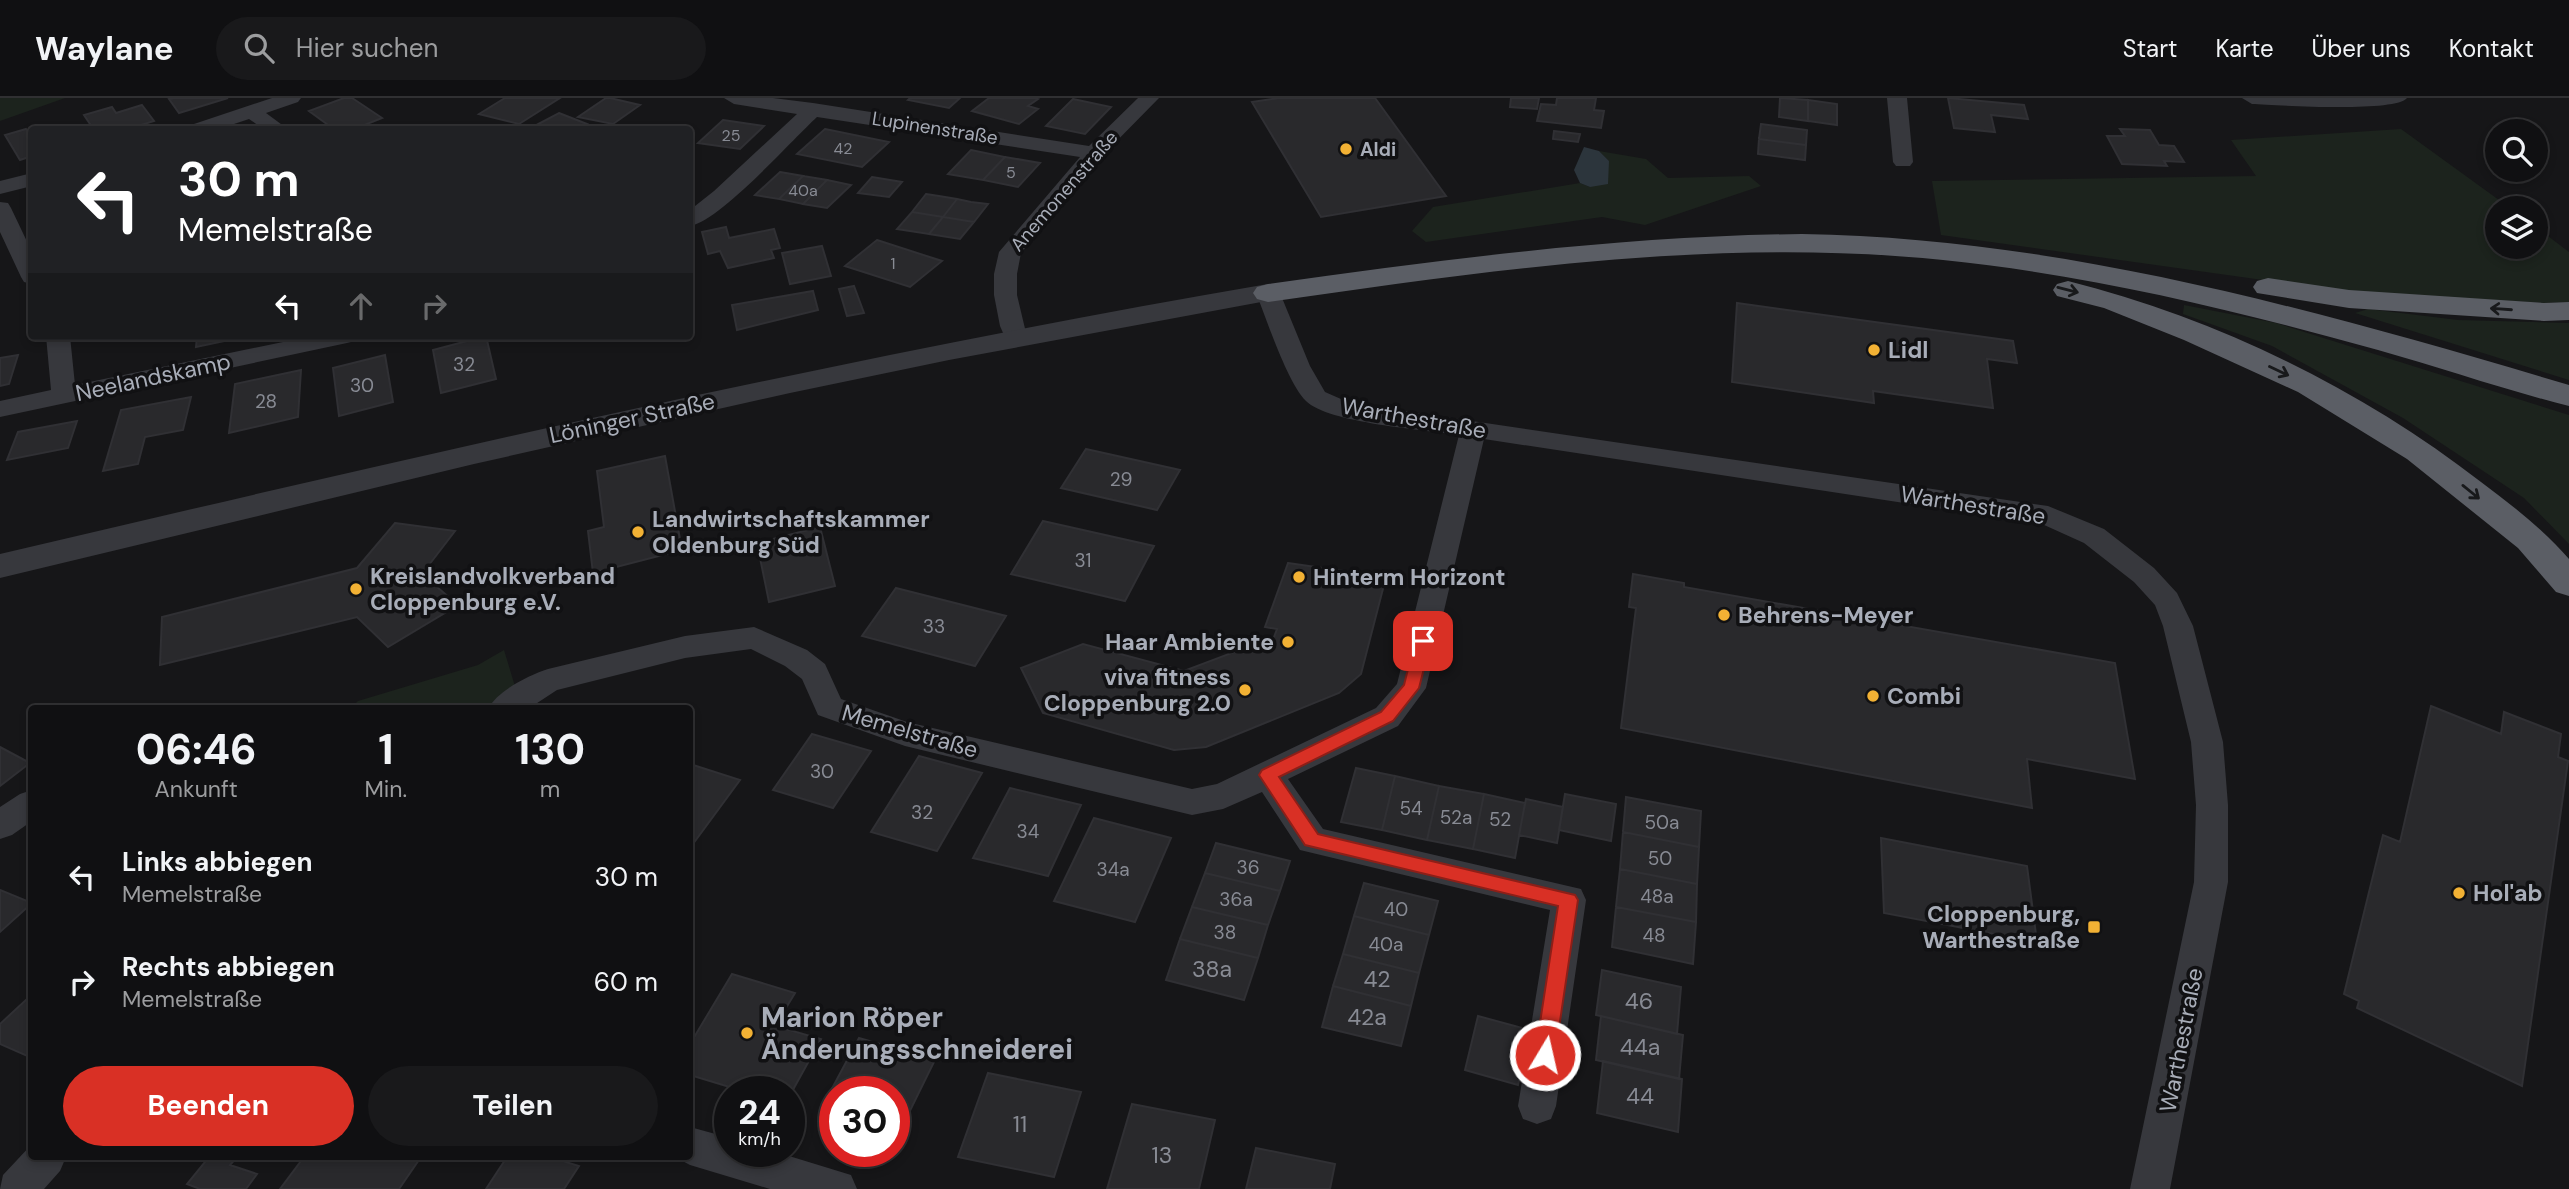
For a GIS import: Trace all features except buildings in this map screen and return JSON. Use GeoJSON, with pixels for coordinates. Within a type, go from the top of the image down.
{"type":"FeatureCollection","features":[{"type":"Feature","properties":{"kind":"highway"},"geometry":{"type":"LineString","coordinates":[[1268,293],[1474,264],[1735,244],[1848,243],[1964,253],[2095,271],[2279,312],[2569,396]]}},
{"type":"Feature","properties":{"kind":"highway"},"geometry":{"type":"LineString","coordinates":[[1635,251],[1841,256],[1915,262],[2008,275],[2115,302],[2195,333],[2309,385],[2419,451],[2531,540],[2569,583]]}},
{"type":"Feature","properties":{"kind":"highway"},"geometry":{"type":"LineString","coordinates":[[2095,271],[2154,271],[2349,299],[2544,312],[2569,311]]}},
{"type":"Feature","properties":{"kind":"street"},"geometry":{"type":"LineString","coordinates":[[208,126],[291,98]]}},
{"type":"Feature","properties":{"kind":"street","name":"Lupinenstraße"},"geometry":{"type":"LineString","coordinates":[[734,98],[1094,152]]}},
{"type":"Feature","properties":{"kind":"street","name":"Anemonenstraße"},"geometry":{"type":"LineString","coordinates":[[1015,337],[1004,295],[1004,272],[1010,252],[1094,152],[1149,98]]}},
{"type":"Feature","properties":{"kind":"street"},"geometry":{"type":"LineString","coordinates":[[1898,98],[1903,162]]}},
{"type":"Feature","properties":{"kind":"street"},"geometry":{"type":"LineString","coordinates":[[2252,98],[2397,98]]}},
{"type":"Feature","properties":{"kind":"street"},"geometry":{"type":"LineString","coordinates":[[693,217],[722,196],[813,109]]}},
{"type":"Feature","properties":{"kind":"street"},"geometry":{"type":"LineString","coordinates":[[252,113],[273,126]]}},
{"type":"Feature","properties":{"kind":"street"},"geometry":{"type":"LineString","coordinates":[[0,188],[28,180]]}},
{"type":"Feature","properties":{"kind":"street"},"geometry":{"type":"LineString","coordinates":[[0,208],[28,268]]}},
{"type":"Feature","properties":{"kind":"street","name":"Löninger Straße"},"geometry":{"type":"LineString","coordinates":[[0,566],[514,443],[1015,337],[1268,293]]}},
{"type":"Feature","properties":{"kind":"street","name":"Warthestraße"},"geometry":{"type":"LineString","coordinates":[[1268,293],[1298,366],[1316,397],[1345,410],[2048,515],[2094,536],[2144,575],[2167,600],[2178,626],[2207,742],[2212,805],[2211,882],[2150,1189]]}},
{"type":"Feature","properties":{"kind":"street"},"geometry":{"type":"LineString","coordinates":[[58,340],[64,395]]}},
{"type":"Feature","properties":{"kind":"street","name":"Neelandskamp"},"geometry":{"type":"LineString","coordinates":[[0,409],[328,340]]}},
{"type":"Feature","properties":{"kind":"street","name":"Memelstraße"},"geometry":{"type":"LineString","coordinates":[[509,705],[548,681],[685,647],[754,638],[796,658],[814,672],[829,707],[905,734],[1192,803],[1223,796],[1387,717],[1411,688],[1473,430]]}},
{"type":"Feature","properties":{"kind":"street"},"geometry":{"type":"LineString","coordinates":[[1268,775],[1312,840],[1569,900],[1537,1107]]}},
{"type":"Feature","properties":{"kind":"street"},"geometry":{"type":"LineString","coordinates":[[0,825],[28,806]]}},
{"type":"Feature","properties":{"kind":"street"},"geometry":{"type":"LineString","coordinates":[[693,1147],[837,1189]]}},
{"type":"Feature","properties":{"kind":"street"},"geometry":{"type":"LineString","coordinates":[[17,1189],[43,1160]]}},
{"type":"Feature","properties":{"kind":"shaded area"},"geometry":{"type":"Polygon","coordinates":[[[0,98],[65,98],[0,121],[0,98]]]}},
{"type":"Feature","properties":{"kind":"shaded area"},"geometry":{"type":"Polygon","coordinates":[[[2401,129],[2493,196],[2485,196],[2485,259],[2548,259],[2548,236],[2569,252],[2569,302],[2349,292],[1941,235],[1932,181],[2256,176],[2231,140],[2401,129]]]}},
{"type":"Feature","properties":{"kind":"shaded area"},"geometry":{"type":"Polygon","coordinates":[[[1584,147],[1599,151],[1609,161],[1608,184],[1590,187],[1580,183],[1574,170],[1584,147]]]}},
{"type":"Feature","properties":{"kind":"shaded area"},"geometry":{"type":"Polygon","coordinates":[[[1599,151],[1646,159],[1668,178],[1749,176],[1761,186],[1645,225],[1602,217],[1426,242],[1412,231],[1433,207],[1580,183],[1590,187],[1609,161],[1599,151]]]}},
{"type":"Feature","properties":{"kind":"shaded area"},"geometry":{"type":"Polygon","coordinates":[[[2184,305],[2276,323],[2569,415],[2569,544],[2524,498],[2403,418],[2272,346],[2183,314],[2184,305]]]}},
{"type":"Feature","properties":{"kind":"shaded area"},"geometry":{"type":"Polygon","coordinates":[[[2368,309],[2458,320],[2569,323],[2569,380],[2355,313],[2368,309]]]}},
{"type":"Feature","properties":{"kind":"shaded area"},"geometry":{"type":"Polygon","coordinates":[[[504,650],[517,693],[497,705],[354,705],[358,701],[478,665],[504,650]]]}},
{"type":"Feature","properties":{"kind":"place","name":"Aldi"},"geometry":{"type":"Point","coordinates":[1346,149]}},
{"type":"Feature","properties":{"kind":"place","name":"Lidl"},"geometry":{"type":"Point","coordinates":[1874,350]}},
{"type":"Feature","properties":{"kind":"place","name":"Landwirtschaftskammer Oldenburg Süd"},"geometry":{"type":"Point","coordinates":[638,532]}},
{"type":"Feature","properties":{"kind":"place","name":"Hinterm Horizont"},"geometry":{"type":"Point","coordinates":[1299,577]}},
{"type":"Feature","properties":{"kind":"place","name":"Kreislandvolkverband Cloppenburg e.V."},"geometry":{"type":"Point","coordinates":[356,589]}},
{"type":"Feature","properties":{"kind":"place","name":"Behrens-Meyer"},"geometry":{"type":"Point","coordinates":[1724,615]}},
{"type":"Feature","properties":{"kind":"place","name":"Haar Ambiente"},"geometry":{"type":"Point","coordinates":[1288,642]}},
{"type":"Feature","properties":{"kind":"place","name":"viva fitness Cloppenburg 2.0"},"geometry":{"type":"Point","coordinates":[1245,690]}},
{"type":"Feature","properties":{"kind":"place","name":"Combi"},"geometry":{"type":"Point","coordinates":[1873,696]}},
{"type":"Feature","properties":{"kind":"place","name":"Hol'ab"},"geometry":{"type":"Point","coordinates":[2459,893]}},
{"type":"Feature","properties":{"kind":"place","name":"Cloppenburg, Warthestraße"},"geometry":{"type":"Point","coordinates":[2094,927]}},
{"type":"Feature","properties":{"kind":"place","name":"Marion Röper Änderungsschneiderei"},"geometry":{"type":"Point","coordinates":[747,1033]}},
{"type":"Feature","properties":{"kind":"route"},"geometry":{"type":"LineString","coordinates":[[1423,641],[1411,688],[1387,717],[1268,775],[1312,840],[1569,900],[1545,1055]]}}]}
